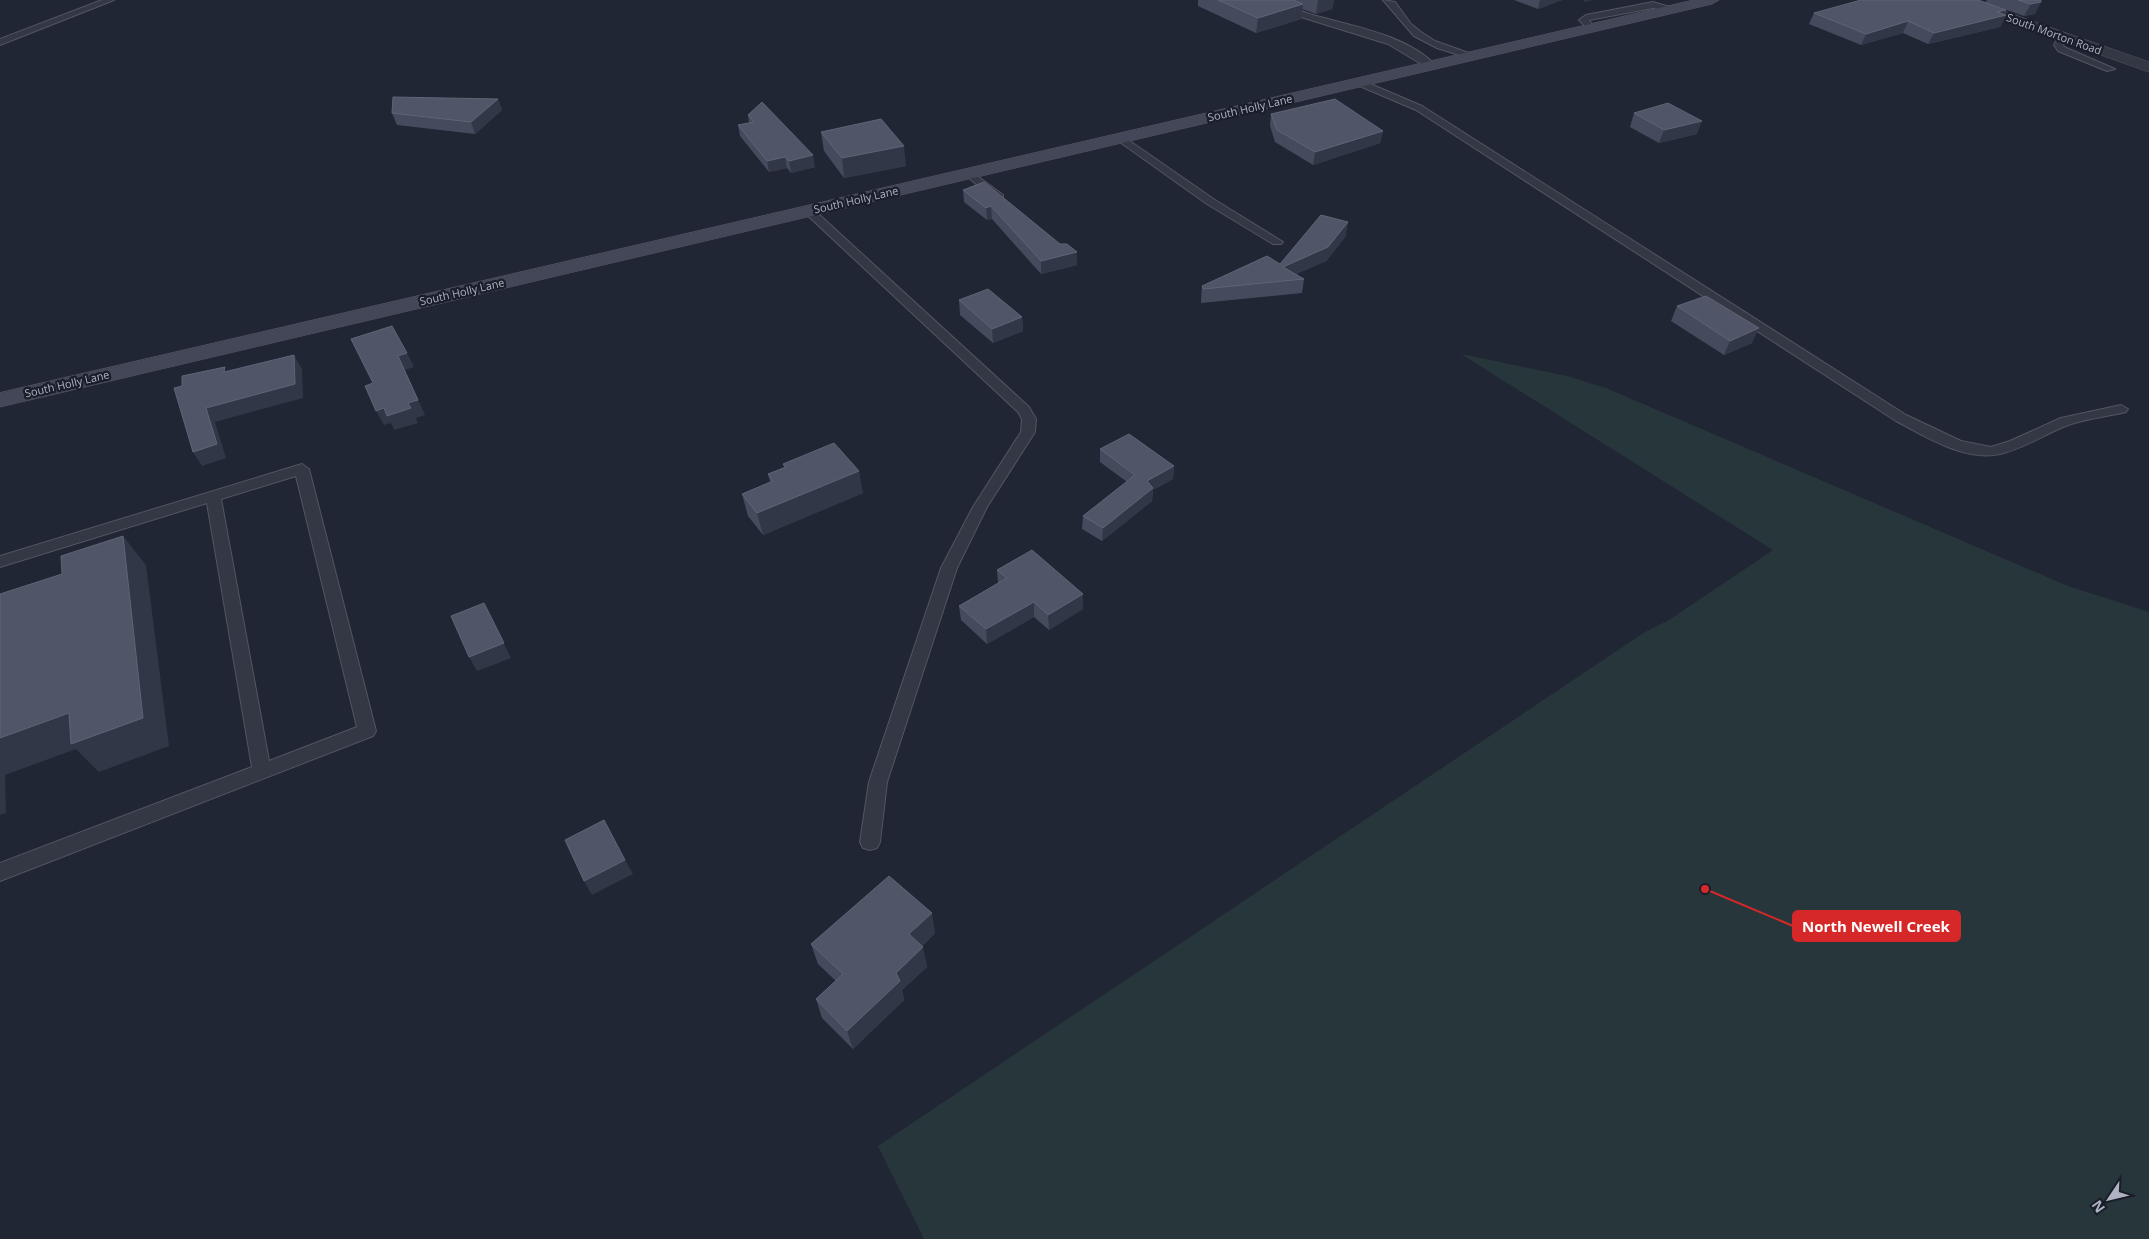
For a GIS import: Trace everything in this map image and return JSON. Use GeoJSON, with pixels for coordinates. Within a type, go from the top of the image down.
{"type":"FeatureCollection","features":[{"type":"Feature","properties":{"kind":"street","name":"South Holly Lane"},"geometry":{"type":"LineString","coordinates":[[0,400],[1712,0]]}},
{"type":"Feature","properties":{"kind":"street","name":"South Morton Road"},"geometry":{"type":"LineString","coordinates":[[1958,0],[2149,67]]}},
{"type":"Feature","properties":{"kind":"lane"},"geometry":{"type":"LineString","coordinates":[[0,42],[110,0]]}},
{"type":"Feature","properties":{"kind":"lane"},"geometry":{"type":"LineString","coordinates":[[1266,0],[1316,19],[1340,24],[1398,45],[1422,58],[1431,66]]}},
{"type":"Feature","properties":{"kind":"lane"},"geometry":{"type":"LineString","coordinates":[[1386,0],[1402,14],[1409,28],[1421,38],[1472,56]]}},
{"type":"Feature","properties":{"kind":"lane"},"geometry":{"type":"LineString","coordinates":[[2063,37],[2058,45],[2061,49],[2110,69]]}},
{"type":"Feature","properties":{"kind":"lane"},"geometry":{"type":"LineString","coordinates":[[1358,82],[1419,108],[1901,418],[1933,434],[1967,448],[1992,452],[2060,423],[2092,413],[2121,409]]}},
{"type":"Feature","properties":{"kind":"lane"},"geometry":{"type":"LineString","coordinates":[[1121,138],[1204,198],[1277,242]]}},
{"type":"Feature","properties":{"kind":"lane"},"geometry":{"type":"LineString","coordinates":[[969,173],[1011,206]]}},
{"type":"Feature","properties":{"kind":"lane"},"geometry":{"type":"LineString","coordinates":[[808,211],[1024,410],[1029,420],[1028,432],[980,507],[949,568],[878,782],[870,842]]}},
{"type":"Feature","properties":{"kind":"lane"},"geometry":{"type":"LineString","coordinates":[[0,562],[302,469],[367,731],[0,872]]}},
{"type":"Feature","properties":{"kind":"lane"},"geometry":{"type":"LineString","coordinates":[[213,496],[262,771]]}},
{"type":"Feature","properties":{"kind":"shaded area"},"geometry":{"type":"Polygon","coordinates":[[[1461,354],[1567,376],[1606,388],[2068,586],[2149,612],[2149,1239],[924,1239],[878,1146],[1645,632],[1669,620],[1773,550],[1461,354]]]}},
{"type":"Feature","properties":{"kind":"building"},"geometry":{"type":"Polygon","coordinates":[[[1218,0],[1293,0],[1303,4],[1258,18],[1218,0]]]}},
{"type":"Feature","properties":{"kind":"building"},"geometry":{"type":"Polygon","coordinates":[[[1861,0],[1978,0],[2006,10],[1997,12],[2006,15],[1934,33],[1908,21],[1866,34],[1814,13],[1861,0]]]}},
{"type":"Feature","properties":{"kind":"building"},"geometry":{"type":"Polygon","coordinates":[[[2018,0],[2041,0],[2041,2],[2031,4],[2018,0]]]}},
{"type":"Feature","properties":{"kind":"building"},"geometry":{"type":"Polygon","coordinates":[[[393,97],[498,99],[471,122],[392,113],[393,97]]]}},
{"type":"Feature","properties":{"kind":"building"},"geometry":{"type":"Polygon","coordinates":[[[1335,99],[1383,131],[1315,152],[1277,130],[1271,114],[1335,99]]]}},
{"type":"Feature","properties":{"kind":"building"},"geometry":{"type":"Polygon","coordinates":[[[762,102],[813,155],[789,161],[785,157],[767,161],[738,125],[754,122],[748,115],[762,102]]]}},
{"type":"Feature","properties":{"kind":"building"},"geometry":{"type":"Polygon","coordinates":[[[1668,103],[1702,121],[1664,130],[1634,113],[1668,103]]]}},
{"type":"Feature","properties":{"kind":"building"},"geometry":{"type":"Polygon","coordinates":[[[881,119],[904,146],[842,158],[821,132],[881,119]]]}},
{"type":"Feature","properties":{"kind":"building"},"geometry":{"type":"Polygon","coordinates":[[[984,182],[1060,244],[1067,244],[1077,252],[1041,261],[991,206],[986,208],[963,190],[984,182]]]}},
{"type":"Feature","properties":{"kind":"building"},"geometry":{"type":"Polygon","coordinates":[[[1321,215],[1348,222],[1328,247],[1283,267],[1304,279],[1203,289],[1202,286],[1267,256],[1280,264],[1321,215]]]}},
{"type":"Feature","properties":{"kind":"building"},"geometry":{"type":"Polygon","coordinates":[[[988,289],[1022,317],[992,329],[959,300],[988,289]]]}},
{"type":"Feature","properties":{"kind":"building"},"geometry":{"type":"Polygon","coordinates":[[[1706,296],[1759,328],[1730,341],[1677,306],[1706,296]]]}},
{"type":"Feature","properties":{"kind":"building"},"geometry":{"type":"Polygon","coordinates":[[[392,326],[407,353],[398,356],[418,400],[408,403],[411,408],[387,416],[384,408],[376,411],[365,386],[373,383],[351,339],[392,326]]]}},
{"type":"Feature","properties":{"kind":"building"},"geometry":{"type":"Polygon","coordinates":[[[294,355],[295,384],[206,408],[217,444],[193,452],[174,388],[182,386],[182,376],[225,367],[224,372],[294,355]]]}},
{"type":"Feature","properties":{"kind":"building"},"geometry":{"type":"Polygon","coordinates":[[[1129,434],[1174,466],[1147,481],[1153,488],[1103,528],[1083,516],[1135,475],[1100,449],[1129,434]]]}},
{"type":"Feature","properties":{"kind":"building"},"geometry":{"type":"Polygon","coordinates":[[[834,443],[859,471],[757,513],[742,494],[773,481],[768,474],[786,467],[783,464],[834,443]]]}},
{"type":"Feature","properties":{"kind":"building"},"geometry":{"type":"Polygon","coordinates":[[[123,536],[143,718],[71,744],[69,713],[0,738],[0,594],[62,574],[61,556],[123,536]]]}},
{"type":"Feature","properties":{"kind":"building"},"geometry":{"type":"Polygon","coordinates":[[[1032,550],[1083,594],[1048,615],[1034,602],[986,629],[959,606],[1007,578],[997,570],[1032,550]]]}},
{"type":"Feature","properties":{"kind":"building"},"geometry":{"type":"Polygon","coordinates":[[[484,603],[504,643],[469,657],[451,616],[484,603]]]}},
{"type":"Feature","properties":{"kind":"building"},"geometry":{"type":"Polygon","coordinates":[[[604,820],[625,860],[584,881],[565,840],[604,820]]]}},
{"type":"Feature","properties":{"kind":"building"},"geometry":{"type":"Polygon","coordinates":[[[889,876],[932,913],[909,934],[923,947],[896,973],[900,981],[847,1031],[816,999],[843,974],[811,944],[889,876]]]}},
{"type":"Feature","properties":{"kind":"place","name":"North Newell Creek"},"geometry":{"type":"Point","coordinates":[1705,889]}}]}
